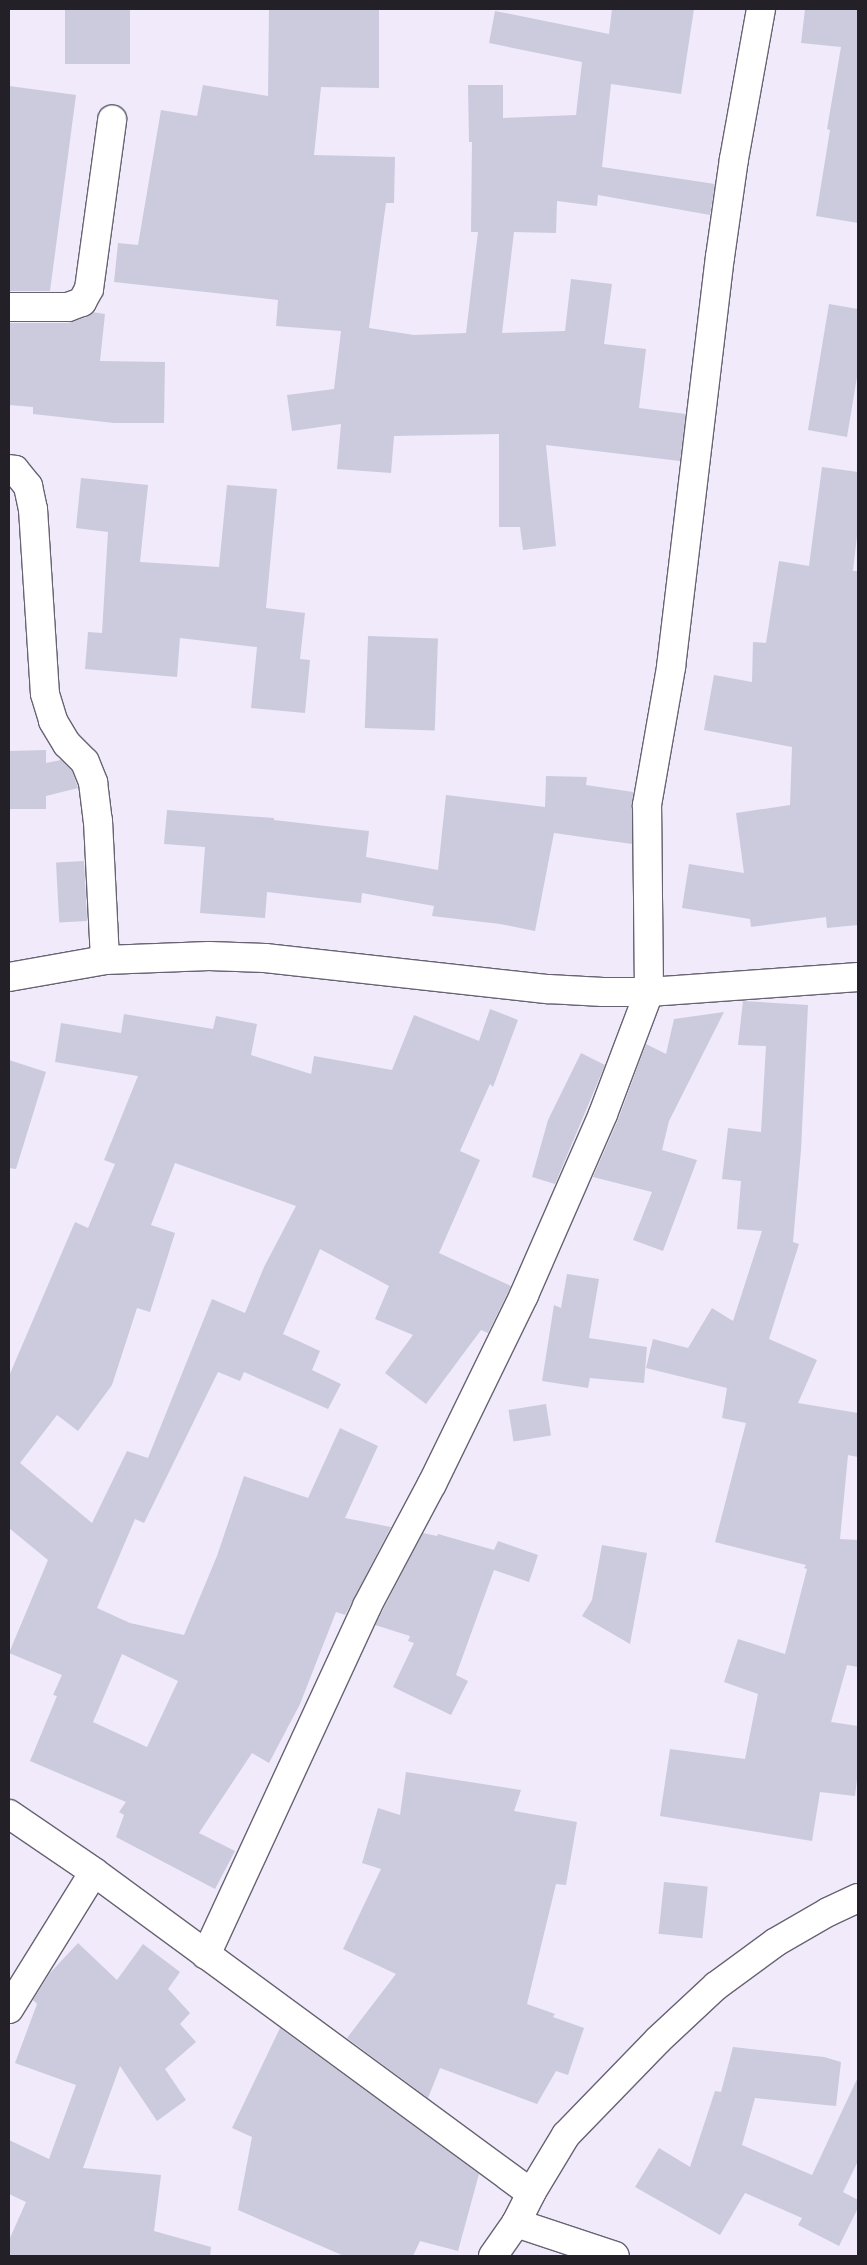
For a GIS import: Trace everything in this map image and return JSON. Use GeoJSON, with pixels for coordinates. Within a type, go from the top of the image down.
{"type":"FeatureCollection","features":[{"type":"Feature","properties":{"kind":"street"},"geometry":{"type":"LineString","coordinates":[[206,1955],[367,1606],[432,1484],[524,1295],[603,1114],[649,992],[647,805],[671,666],[721,247],[761,9]]}},
{"type":"Feature","properties":{"kind":"street"},"geometry":{"type":"LineString","coordinates":[[9,306],[68,307],[82,302],[89,289],[112,120]]}},
{"type":"Feature","properties":{"kind":"street"},"geometry":{"type":"LineString","coordinates":[[9,468],[15,470],[28,486],[33,509],[45,694],[53,721],[67,744],[84,762],[93,782],[98,821],[105,960]]}},
{"type":"Feature","properties":{"kind":"street"},"geometry":{"type":"LineString","coordinates":[[9,977],[105,960],[209,956],[265,958],[548,989],[603,992],[649,992],[858,977]]}},
{"type":"Feature","properties":{"kind":"street"},"geometry":{"type":"LineString","coordinates":[[9,1814],[94,1872],[531,2192]]}},
{"type":"Feature","properties":{"kind":"street"},"geometry":{"type":"LineString","coordinates":[[9,2009],[94,1872]]}},
{"type":"Feature","properties":{"kind":"street"},"geometry":{"type":"LineString","coordinates":[[493,2256],[516,2223],[531,2192],[566,2135],[645,2053],[716,1986],[776,1942],[828,1912],[858,1898]]}},
{"type":"Feature","properties":{"kind":"street"},"geometry":{"type":"LineString","coordinates":[[516,2223],[615,2256]]}},
{"type":"Feature","properties":{"kind":"building"},"geometry":{"type":"Polygon","coordinates":[[[65,9],[130,9],[130,64],[65,64],[65,9]]]}},
{"type":"Feature","properties":{"kind":"building"},"geometry":{"type":"Polygon","coordinates":[[[269,9],[379,9],[379,88],[321,87],[314,155],[395,157],[394,203],[386,203],[369,328],[414,335],[466,333],[478,232],[471,232],[472,142],[469,142],[468,85],[503,85],[503,118],[576,115],[582,62],[489,43],[495,11],[609,34],[612,9],[694,9],[681,94],[611,84],[602,167],[715,184],[710,215],[598,195],[597,206],[557,201],[556,233],[514,232],[502,333],[565,331],[571,279],[612,284],[604,344],[646,349],[639,408],[686,414],[680,461],[546,445],[556,546],[523,550],[520,527],[499,527],[499,434],[394,436],[391,473],[337,469],[341,424],[292,431],[287,395],[334,389],[341,331],[276,326],[278,300],[114,282],[118,243],[138,245],[161,110],[197,116],[203,85],[268,96],[269,9]]]}},
{"type":"Feature","properties":{"kind":"building"},"geometry":{"type":"Polygon","coordinates":[[[805,9],[858,9],[858,223],[816,216],[830,130],[827,129],[841,47],[801,43],[805,9]]]}},
{"type":"Feature","properties":{"kind":"building"},"geometry":{"type":"Polygon","coordinates":[[[9,86],[76,95],[50,291],[9,291],[9,86]]]}},
{"type":"Feature","properties":{"kind":"building"},"geometry":{"type":"Polygon","coordinates":[[[829,304],[858,309],[858,371],[847,437],[808,430],[829,304]]]}},
{"type":"Feature","properties":{"kind":"building"},"geometry":{"type":"Polygon","coordinates":[[[92,312],[105,314],[100,361],[165,362],[164,423],[114,423],[33,414],[33,407],[9,405],[9,323],[68,323],[87,317],[92,312]]]}},
{"type":"Feature","properties":{"kind":"building"},"geometry":{"type":"Polygon","coordinates":[[[822,467],[858,472],[858,527],[853,571],[858,571],[858,925],[827,928],[826,917],[751,927],[750,919],[682,908],[689,864],[744,873],[736,813],[790,805],[792,747],[704,730],[714,675],[752,682],[753,642],[766,643],[779,561],[809,566],[822,467]]]}},
{"type":"Feature","properties":{"kind":"building"},"geometry":{"type":"Polygon","coordinates":[[[81,478],[148,485],[140,562],[219,567],[227,485],[277,489],[266,608],[305,613],[300,659],[310,660],[305,713],[251,708],[257,647],[180,638],[177,677],[85,669],[88,632],[102,633],[108,532],[76,528],[81,478]]]}},
{"type":"Feature","properties":{"kind":"building"},"geometry":{"type":"Polygon","coordinates":[[[368,636],[438,638],[435,730],[365,728],[368,636]]]}},
{"type":"Feature","properties":{"kind":"building"},"geometry":{"type":"Polygon","coordinates":[[[46,750],[46,763],[61,760],[72,771],[78,788],[46,796],[46,809],[9,809],[9,751],[46,750]]]}},
{"type":"Feature","properties":{"kind":"building"},"geometry":{"type":"Polygon","coordinates":[[[546,776],[587,777],[586,785],[633,792],[632,844],[554,833],[535,931],[500,924],[432,916],[434,906],[362,893],[361,903],[267,892],[265,918],[200,913],[205,847],[164,844],[167,810],[274,818],[274,820],[369,831],[366,857],[438,870],[446,795],[545,807],[546,776]]]}},
{"type":"Feature","properties":{"kind":"building"},"geometry":{"type":"Polygon","coordinates":[[[84,861],[87,921],[59,922],[56,862],[84,861]]]}},
{"type":"Feature","properties":{"kind":"building"},"geometry":{"type":"Polygon","coordinates":[[[743,1001],[808,1005],[801,1150],[793,1242],[799,1244],[769,1339],[817,1360],[798,1403],[858,1413],[858,1457],[848,1455],[840,1539],[858,1540],[858,1667],[847,1665],[831,1722],[858,1726],[858,1770],[855,1796],[820,1792],[812,1841],[660,1816],[670,1749],[745,1759],[758,1694],[724,1682],[738,1639],[785,1654],[807,1569],[804,1568],[806,1565],[715,1542],[746,1423],[722,1418],[727,1388],[646,1368],[653,1339],[688,1348],[712,1308],[733,1321],[762,1231],[737,1229],[741,1181],[722,1179],[728,1128],[761,1132],[766,1046],[738,1045],[743,1001]]]}},
{"type":"Feature","properties":{"kind":"building"},"geometry":{"type":"Polygon","coordinates":[[[490,1009],[518,1020],[493,1087],[490,1084],[460,1151],[480,1160],[439,1253],[511,1286],[488,1333],[481,1330],[426,1404],[385,1373],[413,1335],[375,1319],[389,1286],[320,1249],[283,1334],[320,1351],[312,1370],[341,1384],[328,1409],[244,1372],[240,1381],[218,1372],[144,1523],[135,1519],[97,1608],[130,1623],[184,1635],[217,1556],[244,1476],[308,1498],[340,1428],[378,1446],[345,1518],[391,1527],[345,1615],[336,1612],[300,1704],[269,1763],[252,1753],[199,1833],[235,1851],[215,1889],[116,1837],[124,1815],[119,1812],[126,1802],[30,1761],[57,1696],[53,1695],[62,1675],[9,1653],[48,1560],[9,1528],[9,1376],[75,1222],[88,1228],[115,1164],[104,1160],[138,1076],[55,1062],[61,1023],[121,1033],[124,1014],[213,1029],[216,1016],[257,1024],[251,1055],[311,1074],[314,1056],[392,1070],[414,1015],[479,1041],[490,1009]],[[175,1163],[151,1225],[175,1233],[150,1312],[137,1308],[112,1385],[78,1431],[57,1415],[20,1463],[92,1523],[127,1451],[148,1458],[212,1299],[245,1313],[264,1267],[296,1206],[175,1163]],[[122,1654],[93,1722],[147,1747],[178,1681],[122,1654]]]}},
{"type":"Feature","properties":{"kind":"building"},"geometry":{"type":"Polygon","coordinates":[[[724,1012],[669,1121],[662,1150],[697,1160],[663,1251],[633,1240],[652,1192],[593,1177],[618,1120],[646,1044],[666,1054],[674,1019],[724,1012]]]}},
{"type":"Feature","properties":{"kind":"building"},"geometry":{"type":"Polygon","coordinates":[[[581,1053],[605,1065],[555,1184],[532,1177],[548,1120],[581,1053]]]}},
{"type":"Feature","properties":{"kind":"building"},"geometry":{"type":"Polygon","coordinates":[[[9,1060],[46,1072],[16,1169],[9,1168],[9,1060]]]}},
{"type":"Feature","properties":{"kind":"building"},"geometry":{"type":"Polygon","coordinates":[[[567,1274],[599,1279],[589,1338],[647,1347],[644,1383],[590,1378],[588,1388],[542,1381],[554,1305],[561,1308],[567,1274]]]}},
{"type":"Feature","properties":{"kind":"building"},"geometry":{"type":"Polygon","coordinates":[[[546,1404],[551,1436],[513,1442],[508,1410],[546,1404]]]}},
{"type":"Feature","properties":{"kind":"building"},"geometry":{"type":"Polygon","coordinates":[[[423,1533],[437,1536],[438,1534],[494,1550],[498,1541],[538,1555],[529,1582],[494,1570],[456,1675],[468,1681],[451,1715],[393,1687],[414,1643],[408,1641],[410,1636],[375,1625],[423,1533]]]}},
{"type":"Feature","properties":{"kind":"building"},"geometry":{"type":"Polygon","coordinates":[[[602,1545],[647,1553],[630,1644],[582,1616],[592,1600],[602,1545]]]}},
{"type":"Feature","properties":{"kind":"building"},"geometry":{"type":"Polygon","coordinates":[[[406,1772],[521,1790],[514,1811],[577,1822],[566,1885],[556,1884],[527,2004],[555,2014],[553,2017],[584,2028],[568,2075],[556,2071],[537,2104],[440,2068],[428,2098],[347,2038],[396,1974],[343,1949],[381,1869],[362,1863],[378,1808],[400,1815],[406,1772]]]}},
{"type":"Feature","properties":{"kind":"building"},"geometry":{"type":"Polygon","coordinates":[[[664,1882],[708,1887],[702,1938],[659,1934],[664,1882]]]}},
{"type":"Feature","properties":{"kind":"building"},"geometry":{"type":"Polygon","coordinates":[[[78,1943],[117,1980],[143,1944],[180,1972],[168,1989],[190,2013],[180,2024],[196,2042],[165,2069],[186,2100],[157,2121],[120,2066],[83,2168],[161,2175],[154,2231],[211,2247],[210,2256],[9,2256],[9,2240],[26,2202],[9,2194],[9,2140],[49,2159],[76,2085],[15,2063],[37,2004],[33,2000],[50,1973],[78,1943]]]}},
{"type":"Feature","properties":{"kind":"building"},"geometry":{"type":"Polygon","coordinates":[[[280,2028],[479,2174],[458,2251],[420,2241],[413,2256],[344,2256],[238,2210],[252,2137],[232,2128],[280,2028]]]}},
{"type":"Feature","properties":{"kind":"building"},"geometry":{"type":"Polygon","coordinates":[[[733,2047],[824,2057],[841,2062],[836,2106],[755,2098],[742,2145],[812,2175],[858,2077],[858,2161],[843,2192],[858,2200],[858,2208],[839,2246],[798,2225],[802,2218],[745,2193],[720,2235],[635,2187],[659,2148],[690,2167],[715,2091],[721,2092],[733,2047]]]}}]}
